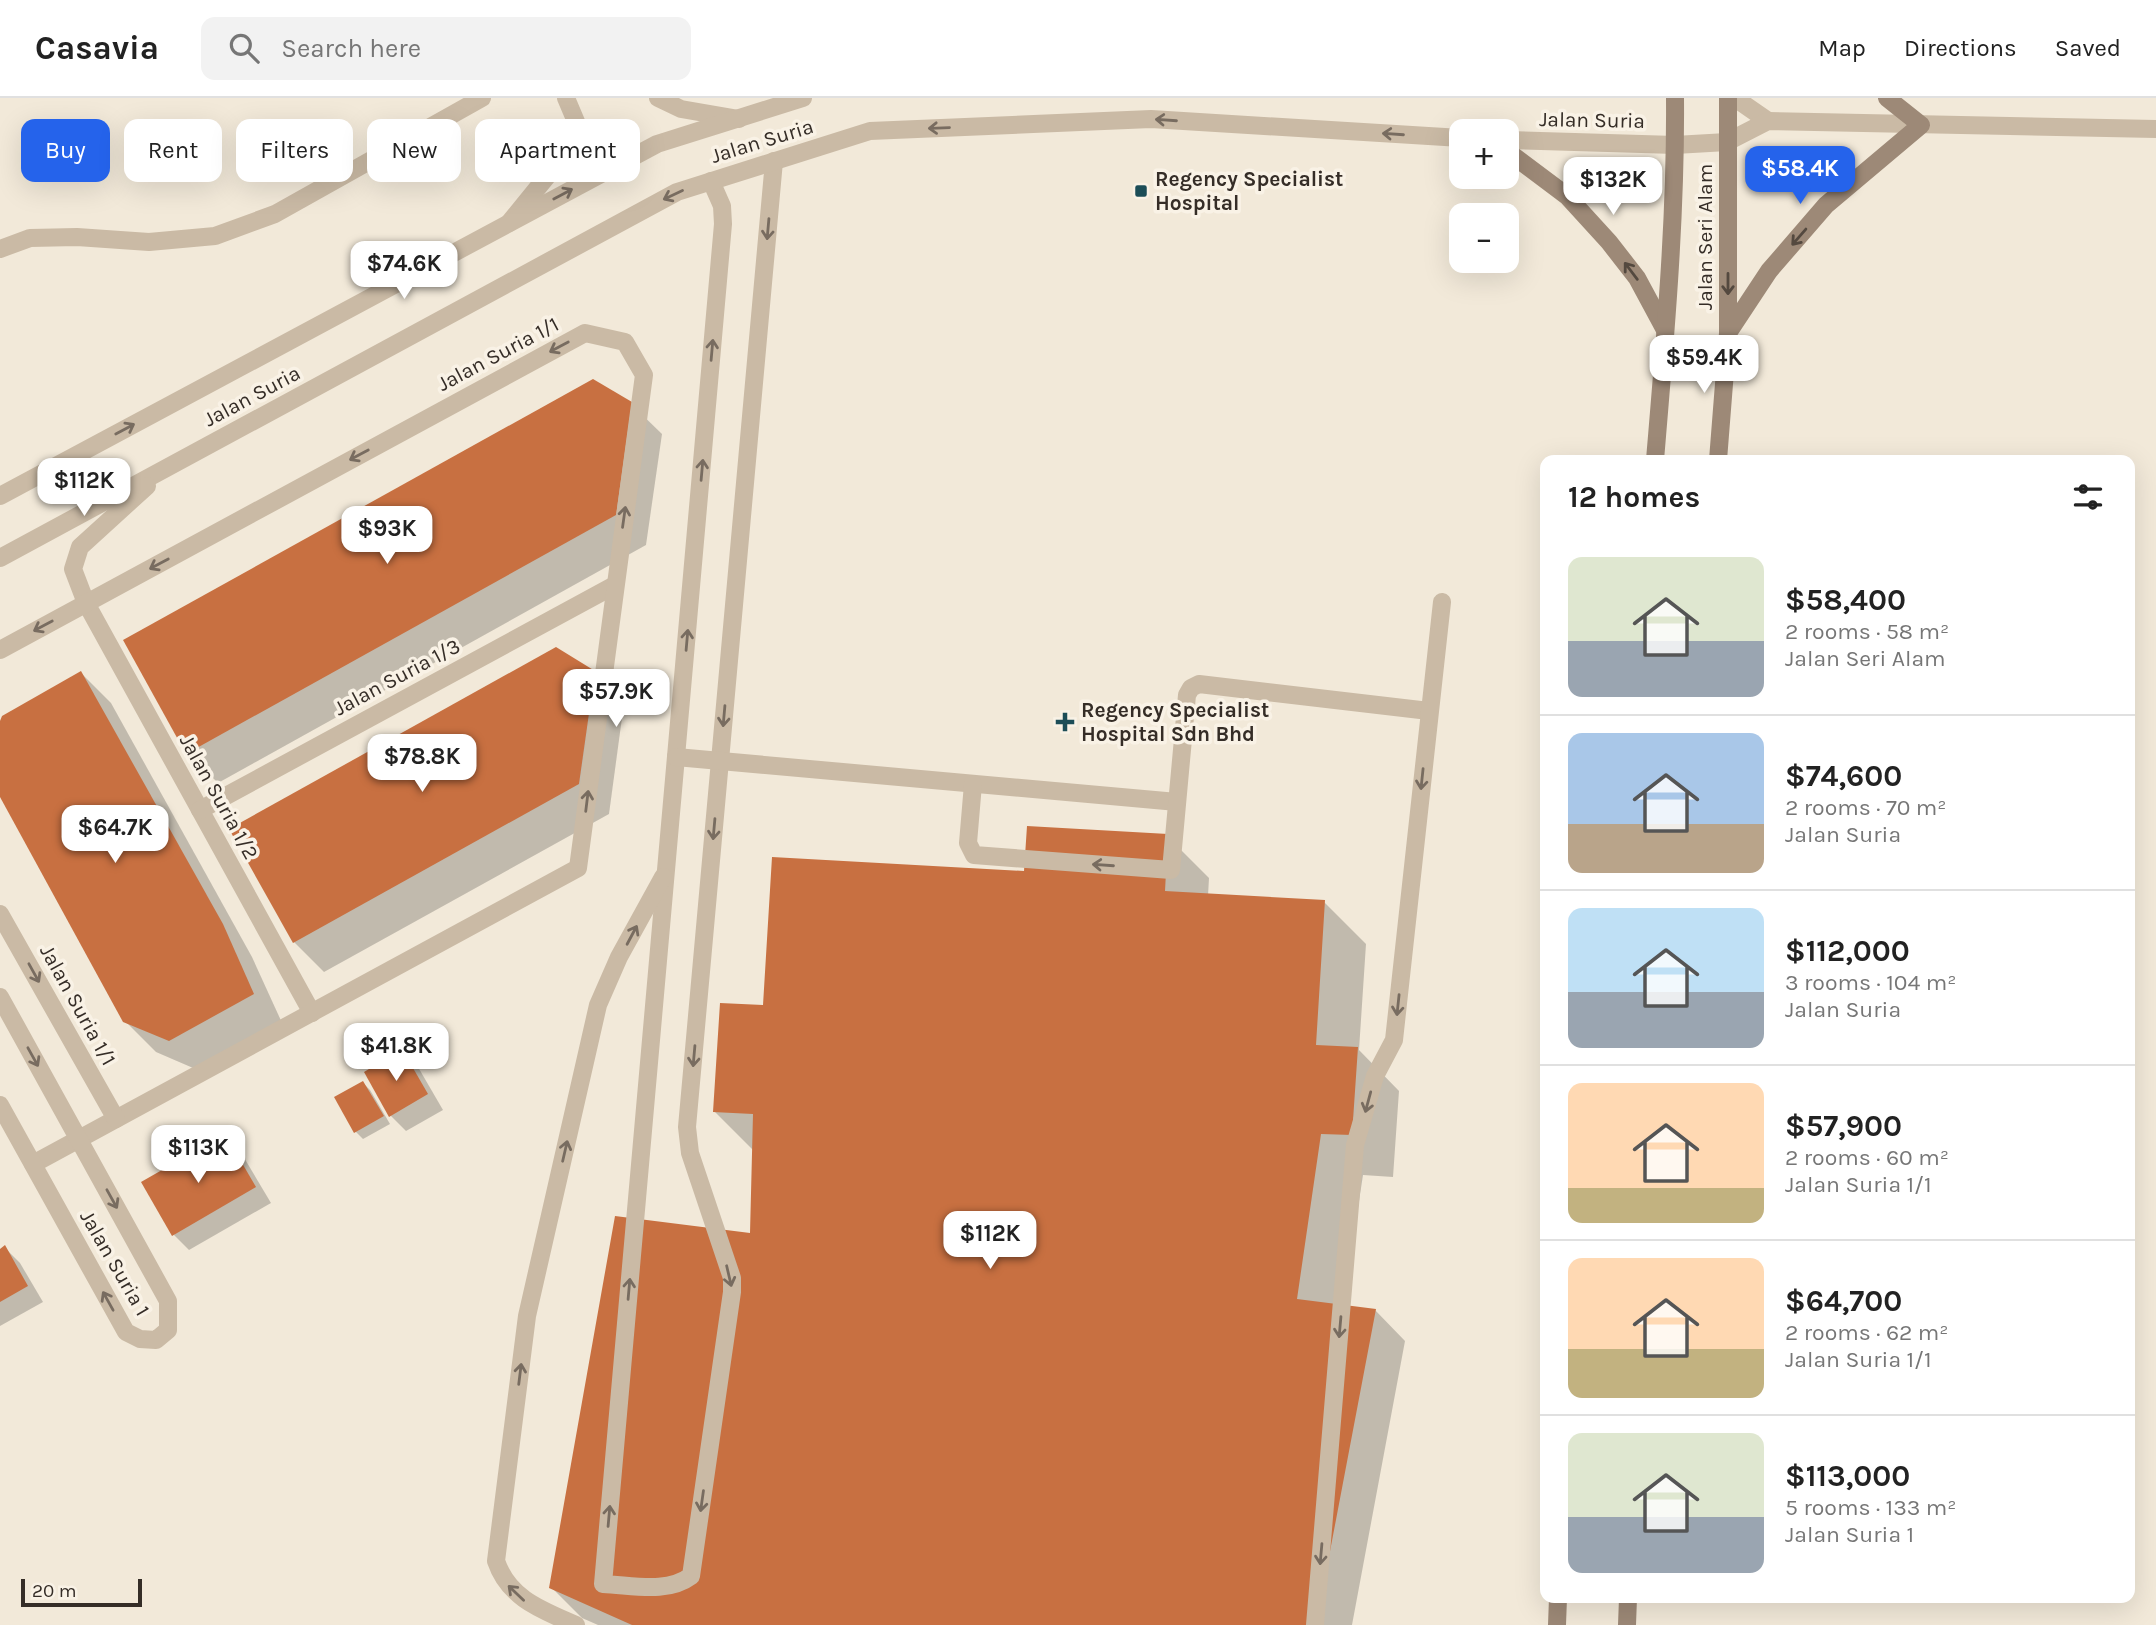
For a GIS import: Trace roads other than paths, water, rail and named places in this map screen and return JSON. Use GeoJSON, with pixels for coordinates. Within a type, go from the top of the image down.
{"type":"FeatureCollection","features":[{"type":"Feature","properties":{"kind":"main road","name":"Jalan Seri Alam"},"geometry":{"type":"LineString","coordinates":[[1655,455],[1665,330],[1675,98]]}},
{"type":"Feature","properties":{"kind":"main road","name":"Jalan Seri Alam"},"geometry":{"type":"LineString","coordinates":[[1718,455],[1728,332],[1728,98]]}},
{"type":"Feature","properties":{"kind":"main road"},"geometry":{"type":"LineString","coordinates":[[1728,332],[1769,271],[1826,205],[1921,125],[1887,98]]}},
{"type":"Feature","properties":{"kind":"main road"},"geometry":{"type":"LineString","coordinates":[[1519,160],[1567,196],[1609,242],[1637,278],[1665,330]]}},
{"type":"Feature","properties":{"kind":"main road"},"geometry":{"type":"LineString","coordinates":[[1557,1625],[1558,1603]]}},
{"type":"Feature","properties":{"kind":"main road"},"geometry":{"type":"LineString","coordinates":[[1628,1603],[1628,1625]]}},
{"type":"Feature","properties":{"kind":"street"},"geometry":{"type":"LineString","coordinates":[[0,249],[30,238],[77,237],[149,242],[215,236],[275,214],[482,98]]}},
{"type":"Feature","properties":{"kind":"street"},"geometry":{"type":"LineString","coordinates":[[509,223],[570,148],[577,124],[566,98]]}},
{"type":"Feature","properties":{"kind":"street"},"geometry":{"type":"LineString","coordinates":[[658,98],[681,109],[739,119]]}},
{"type":"Feature","properties":{"kind":"street","name":"Jalan Suria"},"geometry":{"type":"LineString","coordinates":[[0,496],[657,144],[803,98]]}},
{"type":"Feature","properties":{"kind":"street"},"geometry":{"type":"LineString","coordinates":[[1735,98],[1768,121]]}},
{"type":"Feature","properties":{"kind":"street","name":"Jalan Suria"},"geometry":{"type":"LineString","coordinates":[[0,558],[677,192],[870,131],[1151,119],[1449,137]]}},
{"type":"Feature","properties":{"kind":"street"},"geometry":{"type":"LineString","coordinates":[[1727,142],[1768,121],[2156,129]]}},
{"type":"Feature","properties":{"kind":"street","name":"Jalan Suria"},"geometry":{"type":"LineString","coordinates":[[1519,141],[1675,145],[1727,142]]}},
{"type":"Feature","properties":{"kind":"street"},"geometry":{"type":"LineString","coordinates":[[711,181],[722,206],[723,224],[603,1584],[667,1587],[681,1583],[691,1576],[732,1292],[732,1278],[690,1153],[687,1126],[774,161]]}},
{"type":"Feature","properties":{"kind":"street","name":"Jalan Suria 1/1"},"geometry":{"type":"LineString","coordinates":[[0,650],[585,333],[625,342],[644,375],[578,869],[312,1013]]}},
{"type":"Feature","properties":{"kind":"street","name":"Jalan Suria 1/2"},"geometry":{"type":"LineString","coordinates":[[168,467],[80,547],[73,569],[86,603],[312,1013]]}},
{"type":"Feature","properties":{"kind":"street","name":"Jalan Suria 1/3"},"geometry":{"type":"LineString","coordinates":[[200,810],[615,585]]}},
{"type":"Feature","properties":{"kind":"street"},"geometry":{"type":"LineString","coordinates":[[1315,1625],[1355,1145],[1375,1076],[1394,1040],[1442,602]]}},
{"type":"Feature","properties":{"kind":"street"},"geometry":{"type":"LineString","coordinates":[[974,784],[968,843],[974,855],[1171,870],[1187,695],[1191,688],[1199,684],[1429,711]]}},
{"type":"Feature","properties":{"kind":"street"},"geometry":{"type":"LineString","coordinates":[[676,757],[1177,802]]}},
{"type":"Feature","properties":{"kind":"street"},"geometry":{"type":"LineString","coordinates":[[576,1625],[527,1603],[509,1586],[496,1561],[527,1316],[598,1005],[619,957],[666,870]]}},
{"type":"Feature","properties":{"kind":"street","name":"Jalan Suria 1/1"},"geometry":{"type":"LineString","coordinates":[[0,914],[116,1119]]}},
{"type":"Feature","properties":{"kind":"street","name":"Jalan Suria 1"},"geometry":{"type":"LineString","coordinates":[[0,997],[168,1301],[168,1330],[156,1340],[140,1339],[126,1332],[0,1105]]}},
{"type":"Feature","properties":{"kind":"street"},"geometry":{"type":"LineString","coordinates":[[33,1164],[312,1013]]}},
{"type":"Feature","properties":{"kind":"place","name":"Regency Specialist Hospital"},"geometry":{"type":"Point","coordinates":[1141,191]}},
{"type":"Feature","properties":{"kind":"place","name":"Regency Specialist Hospital Sdn Bhd"},"geometry":{"type":"Point","coordinates":[1065,722]}}]}
